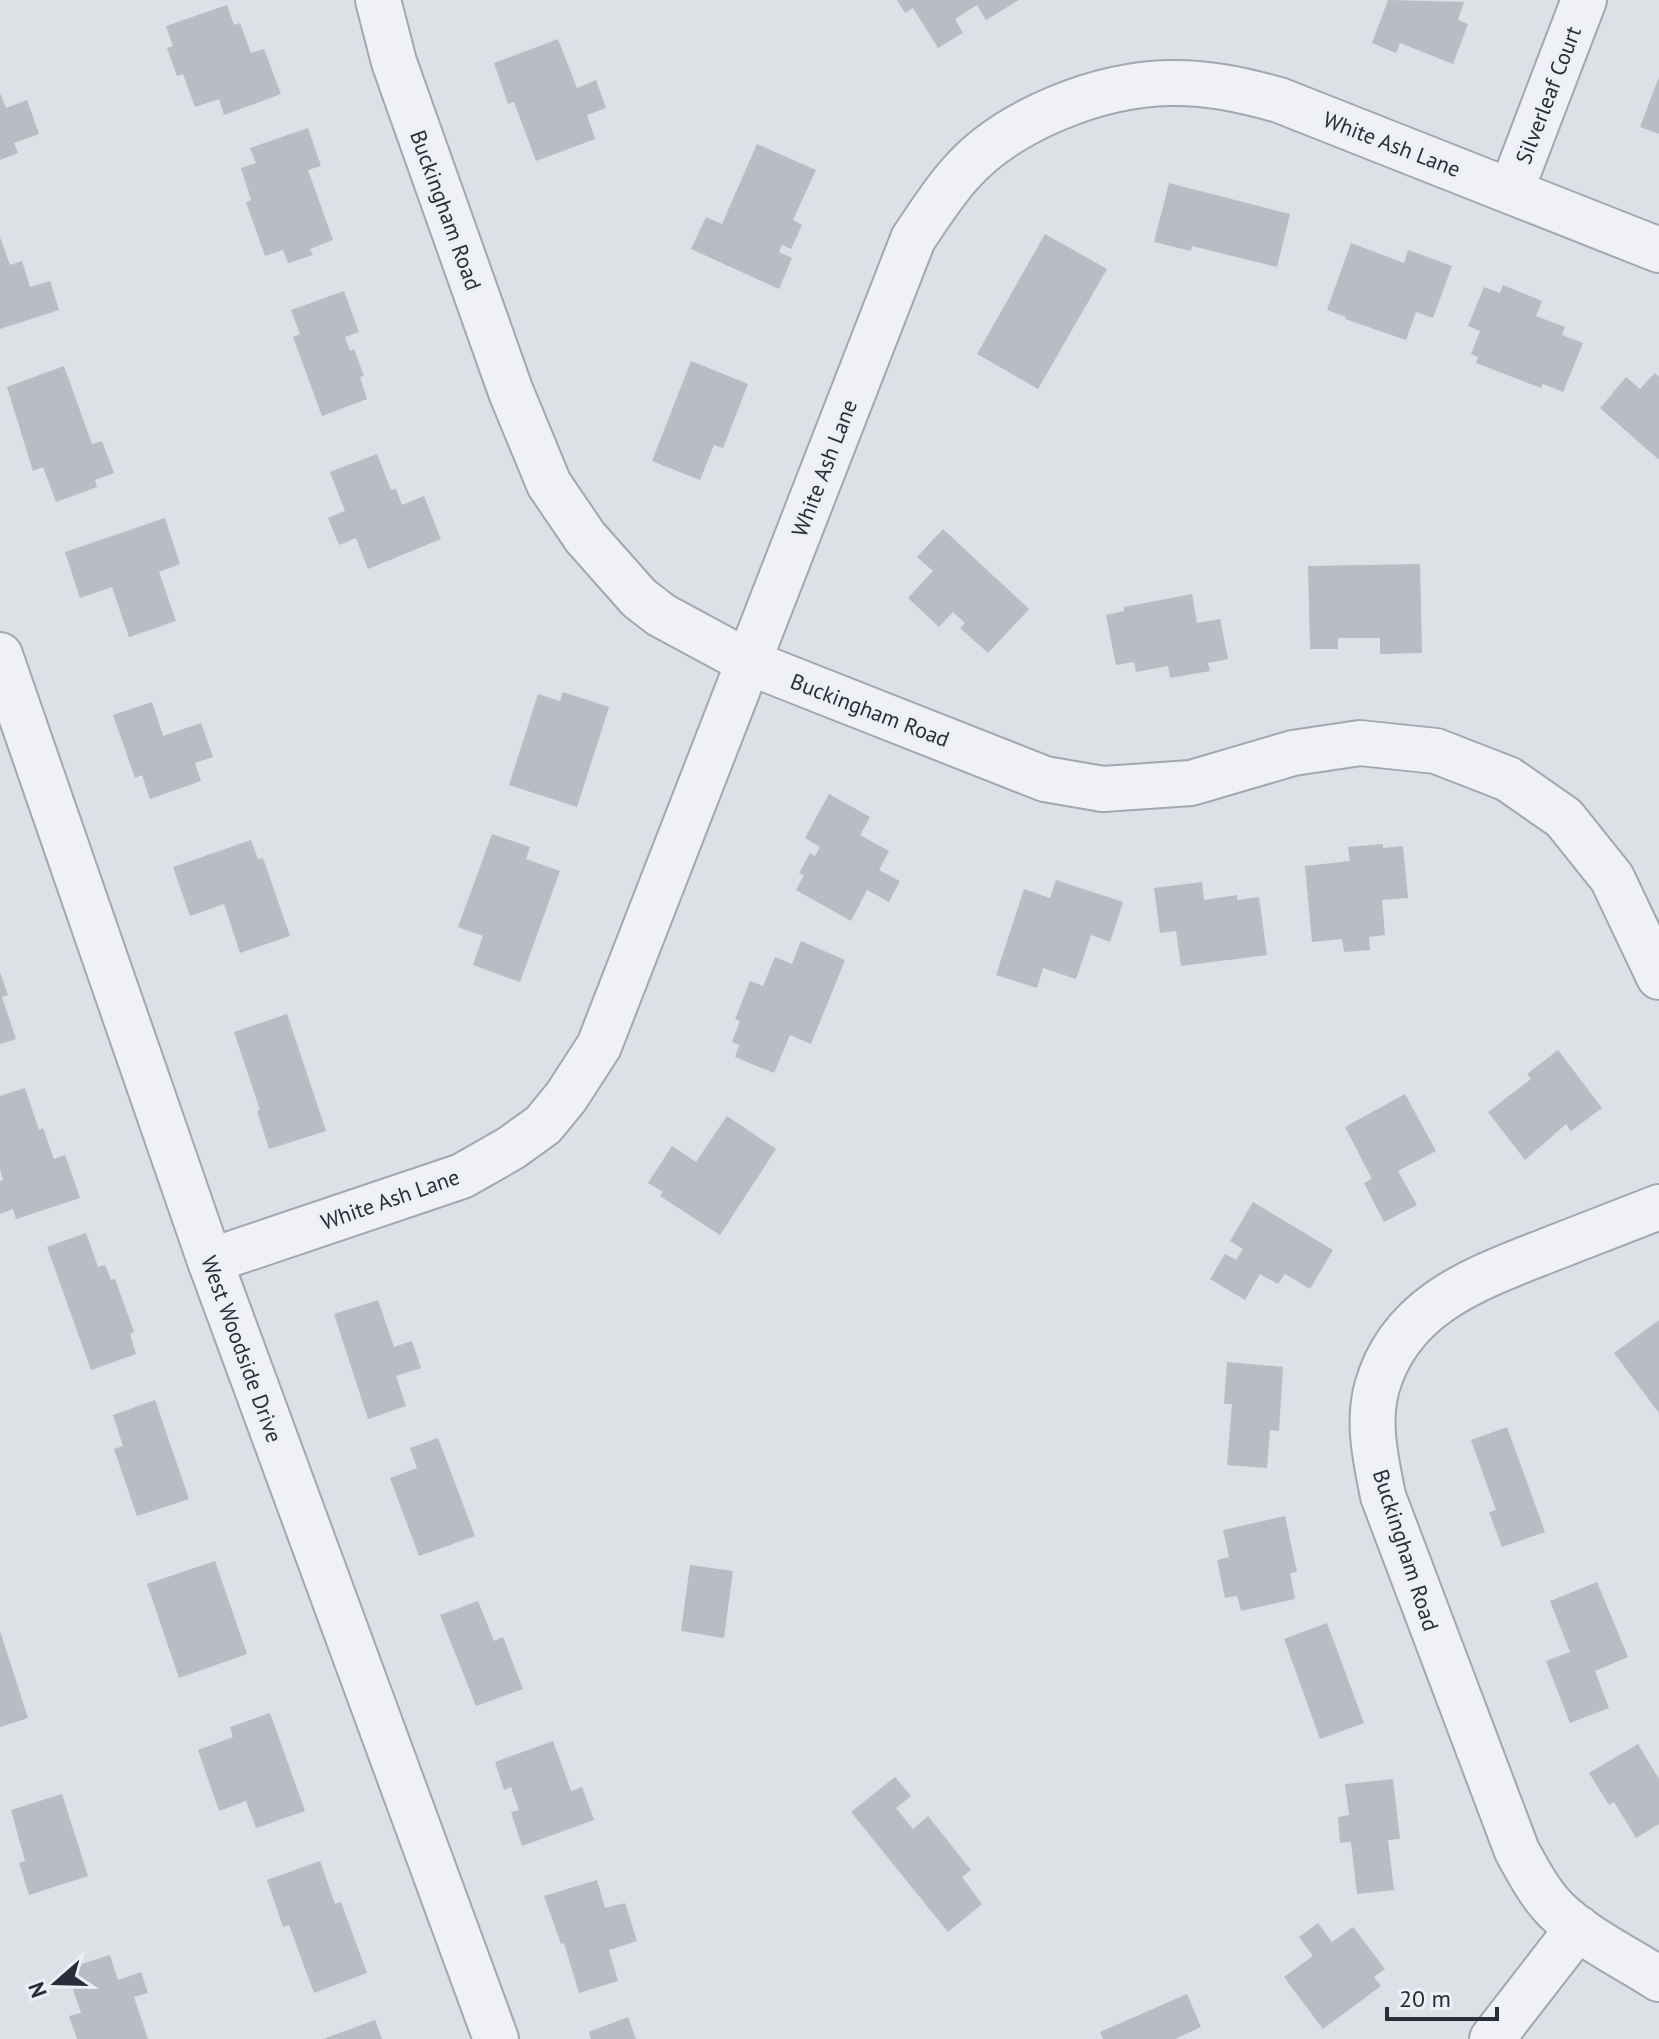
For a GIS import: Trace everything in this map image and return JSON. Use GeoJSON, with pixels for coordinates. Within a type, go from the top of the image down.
{"type":"FeatureCollection","features":[{"type":"Feature","properties":{"kind":"street","name":"Buckingham Road"},"geometry":{"type":"LineString","coordinates":[[378,0],[394,62],[511,392],[549,484],[585,537],[639,598],[661,615],[748,662],[1045,779],[1103,789],[1191,783],[1293,753],[1360,743],[1436,751],[1508,779],[1564,818],[1612,878],[1659,977]]}},
{"type":"Feature","properties":{"kind":"street","name":"Silverleaf Court"},"geometry":{"type":"LineString","coordinates":[[1511,191],[1584,0]]}},
{"type":"Feature","properties":{"kind":"street","name":"White Ash Lane"},"geometry":{"type":"LineString","coordinates":[[210,1261],[462,1176],[511,1148],[543,1125],[566,1097],[599,1046],[913,239],[961,172],[1023,124],[1086,98],[1140,86],[1169,83],[1240,89],[1279,100],[1659,250]]}},
{"type":"Feature","properties":{"kind":"street","name":"West Woodside Drive"},"geometry":{"type":"LineString","coordinates":[[0,655],[210,1261],[496,2039]]}},
{"type":"Feature","properties":{"kind":"street","name":"Buckingham Road"},"geometry":{"type":"LineString","coordinates":[[1659,1207],[1477,1278],[1448,1294],[1405,1334],[1388,1360],[1377,1388],[1372,1421],[1383,1496],[1517,1851],[1542,1894],[1578,1928],[1659,1979]]}},
{"type":"Feature","properties":{"kind":"street"},"geometry":{"type":"LineString","coordinates":[[1492,2039],[1578,1928]]}},
{"type":"Feature","properties":{"kind":"building"},"geometry":{"type":"Polygon","coordinates":[[[897,0],[1019,0],[986,20],[977,5],[955,19],[963,33],[938,48],[913,8],[905,13],[897,0]]]}},
{"type":"Feature","properties":{"kind":"building"},"geometry":{"type":"Polygon","coordinates":[[[1388,0],[1464,2],[1458,20],[1468,24],[1453,64],[1400,43],[1396,53],[1372,43],[1388,0]]]}},
{"type":"Feature","properties":{"kind":"building"},"geometry":{"type":"Polygon","coordinates":[[[227,5],[234,25],[240,23],[251,53],[264,49],[281,94],[224,115],[219,99],[195,107],[183,74],[177,76],[167,48],[173,46],[166,26],[227,5]]]}},
{"type":"Feature","properties":{"kind":"building"},"geometry":{"type":"Polygon","coordinates":[[[558,39],[577,88],[596,80],[606,108],[587,115],[595,139],[536,161],[514,102],[508,104],[494,63],[558,39]]]}},
{"type":"Feature","properties":{"kind":"building"},"geometry":{"type":"Polygon","coordinates":[[[1659,77],[1659,134],[1640,127],[1659,77]]]}},
{"type":"Feature","properties":{"kind":"building"},"geometry":{"type":"Polygon","coordinates":[[[0,93],[6,108],[27,100],[39,134],[14,143],[18,153],[0,160],[0,93]]]}},
{"type":"Feature","properties":{"kind":"building"},"geometry":{"type":"Polygon","coordinates":[[[308,128],[321,166],[308,170],[333,240],[310,249],[313,255],[288,263],[283,250],[265,256],[246,202],[251,200],[241,168],[256,163],[250,148],[308,128]]]}},
{"type":"Feature","properties":{"kind":"building"},"geometry":{"type":"Polygon","coordinates":[[[757,144],[816,170],[793,220],[802,225],[791,249],[782,245],[779,252],[792,258],[779,289],[691,249],[706,217],[722,224],[757,144]]]}},
{"type":"Feature","properties":{"kind":"building"},"geometry":{"type":"Polygon","coordinates":[[[1169,183],[1290,214],[1277,267],[1192,246],[1191,251],[1154,242],[1169,183]]]}},
{"type":"Feature","properties":{"kind":"building"},"geometry":{"type":"Polygon","coordinates":[[[1045,234],[1107,269],[1038,389],[977,354],[1045,234]]]}},
{"type":"Feature","properties":{"kind":"building"},"geometry":{"type":"Polygon","coordinates":[[[0,237],[10,265],[22,261],[30,287],[50,281],[59,310],[0,329],[0,237]]]}},
{"type":"Feature","properties":{"kind":"building"},"geometry":{"type":"Polygon","coordinates":[[[1351,243],[1404,263],[1408,250],[1452,266],[1433,318],[1416,312],[1406,340],[1327,310],[1351,243]]]}},
{"type":"Feature","properties":{"kind":"building"},"geometry":{"type":"Polygon","coordinates":[[[1503,285],[1542,301],[1536,316],[1565,327],[1562,335],[1583,343],[1563,392],[1543,384],[1541,388],[1476,363],[1478,357],[1471,354],[1480,331],[1468,326],[1484,287],[1500,293],[1503,285]]]}},
{"type":"Feature","properties":{"kind":"building"},"geometry":{"type":"Polygon","coordinates":[[[344,291],[359,332],[345,337],[350,351],[354,349],[364,376],[360,377],[367,399],[322,416],[293,337],[300,334],[291,310],[344,291]]]}},
{"type":"Feature","properties":{"kind":"building"},"geometry":{"type":"Polygon","coordinates":[[[691,361],[748,384],[723,448],[714,445],[700,480],[652,461],[691,361]]]}},
{"type":"Feature","properties":{"kind":"building"},"geometry":{"type":"Polygon","coordinates":[[[64,366],[92,444],[102,441],[114,473],[95,480],[97,487],[56,502],[43,467],[33,471],[7,387],[64,366]]]}},
{"type":"Feature","properties":{"kind":"building"},"geometry":{"type":"Polygon","coordinates":[[[1655,373],[1659,377],[1659,460],[1600,408],[1626,377],[1640,389],[1655,373]]]}},
{"type":"Feature","properties":{"kind":"building"},"geometry":{"type":"Polygon","coordinates":[[[377,454],[391,490],[396,489],[402,505],[424,496],[441,539],[368,569],[356,538],[339,545],[328,518],[345,511],[330,472],[377,454]]]}},
{"type":"Feature","properties":{"kind":"building"},"geometry":{"type":"Polygon","coordinates":[[[165,518],[180,564],[159,572],[176,621],[129,637],[112,587],[80,598],[65,552],[165,518]]]}},
{"type":"Feature","properties":{"kind":"building"},"geometry":{"type":"Polygon","coordinates":[[[943,529],[1029,609],[988,653],[960,628],[965,623],[953,612],[939,627],[908,598],[933,571],[917,557],[943,529]]]}},
{"type":"Feature","properties":{"kind":"building"},"geometry":{"type":"Polygon","coordinates":[[[1420,564],[1422,653],[1380,654],[1380,638],[1338,638],[1338,649],[1310,649],[1308,566],[1420,564]]]}},
{"type":"Feature","properties":{"kind":"building"},"geometry":{"type":"Polygon","coordinates":[[[1192,594],[1197,623],[1220,619],[1228,659],[1208,663],[1210,671],[1170,678],[1168,666],[1136,672],[1134,662],[1116,665],[1106,615],[1124,611],[1124,607],[1192,594]]]}},
{"type":"Feature","properties":{"kind":"building"},"geometry":{"type":"Polygon","coordinates":[[[563,692],[609,707],[577,807],[509,785],[538,694],[560,701],[563,692]]]}},
{"type":"Feature","properties":{"kind":"building"},"geometry":{"type":"Polygon","coordinates":[[[152,702],[163,736],[201,723],[213,757],[195,763],[201,781],[150,799],[142,775],[135,778],[113,715],[152,702]]]}},
{"type":"Feature","properties":{"kind":"building"},"geometry":{"type":"Polygon","coordinates":[[[829,794],[870,817],[860,835],[889,851],[879,870],[900,881],[889,902],[867,890],[851,921],[796,890],[804,875],[799,873],[810,853],[815,856],[820,847],[805,838],[829,794]]]}},
{"type":"Feature","properties":{"kind":"building"},"geometry":{"type":"Polygon","coordinates":[[[492,834],[530,847],[526,859],[560,871],[520,982],[473,965],[483,936],[458,927],[492,834]]]}},
{"type":"Feature","properties":{"kind":"building"},"geometry":{"type":"Polygon","coordinates":[[[251,840],[258,859],[263,858],[290,936],[240,953],[224,904],[190,916],[173,867],[251,840]]]}},
{"type":"Feature","properties":{"kind":"building"},"geometry":{"type":"Polygon","coordinates":[[[1383,844],[1383,848],[1403,846],[1408,898],[1382,900],[1385,935],[1369,937],[1370,950],[1344,952],[1342,939],[1312,942],[1305,866],[1350,861],[1348,847],[1383,844]]]}},
{"type":"Feature","properties":{"kind":"building"},"geometry":{"type":"Polygon","coordinates":[[[1056,880],[1123,902],[1110,942],[1091,935],[1076,979],[1043,968],[1037,988],[996,975],[1024,889],[1050,898],[1056,880]]]}},
{"type":"Feature","properties":{"kind":"building"},"geometry":{"type":"Polygon","coordinates":[[[1202,882],[1204,900],[1237,895],[1237,900],[1259,897],[1267,955],[1181,966],[1176,931],[1160,933],[1154,888],[1202,882]]]}},
{"type":"Feature","properties":{"kind":"building"},"geometry":{"type":"Polygon","coordinates":[[[801,941],[845,960],[811,1044],[790,1035],[774,1073],[735,1057],[739,1045],[732,1042],[740,1021],[735,1019],[750,981],[763,986],[775,957],[792,964],[801,941]]]}},
{"type":"Feature","properties":{"kind":"building"},"geometry":{"type":"Polygon","coordinates":[[[0,972],[8,995],[2,997],[16,1039],[0,1044],[0,972]]]}},
{"type":"Feature","properties":{"kind":"building"},"geometry":{"type":"Polygon","coordinates":[[[287,1014],[326,1131],[269,1149],[257,1111],[260,1110],[234,1032],[287,1014]]]}},
{"type":"Feature","properties":{"kind":"building"},"geometry":{"type":"Polygon","coordinates":[[[1558,1050],[1602,1108],[1571,1131],[1566,1124],[1525,1160],[1488,1112],[1531,1079],[1527,1074],[1558,1050]]]}},
{"type":"Feature","properties":{"kind":"building"},"geometry":{"type":"Polygon","coordinates":[[[25,1088],[39,1130],[43,1128],[54,1159],[65,1155],[80,1198],[16,1219],[13,1209],[0,1214],[0,1181],[3,1180],[0,1169],[0,1096],[25,1088]]]}},
{"type":"Feature","properties":{"kind":"building"},"geometry":{"type":"Polygon","coordinates":[[[1405,1094],[1436,1151],[1398,1171],[1417,1205],[1384,1222],[1364,1183],[1372,1179],[1345,1127],[1405,1094]]]}},
{"type":"Feature","properties":{"kind":"building"},"geometry":{"type":"Polygon","coordinates":[[[727,1116],[776,1149],[720,1235],[660,1196],[663,1192],[648,1183],[672,1146],[696,1162],[727,1116]]]}},
{"type":"Feature","properties":{"kind":"building"},"geometry":{"type":"Polygon","coordinates":[[[1253,1202],[1333,1250],[1310,1289],[1285,1274],[1278,1284],[1260,1274],[1245,1300],[1210,1279],[1225,1254],[1236,1260],[1243,1249],[1230,1241],[1253,1202]]]}},
{"type":"Feature","properties":{"kind":"building"},"geometry":{"type":"Polygon","coordinates":[[[86,1233],[98,1267],[105,1265],[111,1280],[115,1279],[134,1332],[130,1334],[136,1354],[91,1370],[47,1247],[86,1233]]]}},
{"type":"Feature","properties":{"kind":"building"},"geometry":{"type":"Polygon","coordinates":[[[378,1300],[394,1347],[412,1341],[421,1368],[396,1376],[406,1406],[368,1419],[334,1314],[378,1300]]]}},
{"type":"Feature","properties":{"kind":"building"},"geometry":{"type":"Polygon","coordinates":[[[1659,1320],[1659,1413],[1614,1353],[1659,1320]]]}},
{"type":"Feature","properties":{"kind":"building"},"geometry":{"type":"Polygon","coordinates":[[[1227,1362],[1283,1367],[1279,1431],[1270,1430],[1267,1468],[1227,1465],[1232,1404],[1224,1404],[1227,1362]]]}},
{"type":"Feature","properties":{"kind":"building"},"geometry":{"type":"Polygon","coordinates":[[[155,1400],[189,1499],[137,1516],[114,1449],[123,1446],[113,1415],[155,1400]]]}},
{"type":"Feature","properties":{"kind":"building"},"geometry":{"type":"Polygon","coordinates":[[[1507,1427],[1545,1532],[1502,1547],[1489,1512],[1496,1510],[1471,1440],[1507,1427]]]}},
{"type":"Feature","properties":{"kind":"building"},"geometry":{"type":"Polygon","coordinates":[[[438,1438],[475,1536],[419,1556],[390,1478],[417,1468],[410,1448],[438,1438]]]}},
{"type":"Feature","properties":{"kind":"building"},"geometry":{"type":"Polygon","coordinates":[[[1285,1516],[1297,1572],[1290,1573],[1295,1599],[1241,1611],[1237,1596],[1225,1598],[1217,1560],[1229,1557],[1223,1530],[1285,1516]]]}},
{"type":"Feature","properties":{"kind":"building"},"geometry":{"type":"Polygon","coordinates":[[[215,1561],[247,1654],[179,1678],[147,1584],[215,1561]]]}},
{"type":"Feature","properties":{"kind":"building"},"geometry":{"type":"Polygon","coordinates":[[[690,1565],[733,1571],[724,1638],[681,1631],[690,1565]]]}},
{"type":"Feature","properties":{"kind":"building"},"geometry":{"type":"Polygon","coordinates":[[[1597,1582],[1628,1657],[1595,1671],[1609,1708],[1570,1723],[1546,1661],[1570,1652],[1550,1601],[1597,1582]]]}},
{"type":"Feature","properties":{"kind":"building"},"geometry":{"type":"Polygon","coordinates":[[[478,1601],[494,1641],[503,1637],[523,1689],[476,1706],[440,1615],[478,1601]]]}},
{"type":"Feature","properties":{"kind":"building"},"geometry":{"type":"Polygon","coordinates":[[[1327,1623],[1364,1723],[1320,1739],[1284,1639],[1327,1623]]]}},
{"type":"Feature","properties":{"kind":"building"},"geometry":{"type":"Polygon","coordinates":[[[0,1631],[28,1718],[0,1727],[0,1631]]]}},
{"type":"Feature","properties":{"kind":"building"},"geometry":{"type":"Polygon","coordinates":[[[270,1713],[305,1811],[256,1828],[246,1801],[219,1811],[198,1750],[233,1737],[230,1727],[270,1713]]]}},
{"type":"Feature","properties":{"kind":"building"},"geometry":{"type":"Polygon","coordinates":[[[553,1741],[571,1791],[582,1787],[594,1820],[522,1846],[511,1812],[519,1810],[511,1787],[504,1790],[495,1762],[553,1741]]]}},
{"type":"Feature","properties":{"kind":"building"},"geometry":{"type":"Polygon","coordinates":[[[1638,1744],[1659,1779],[1659,1824],[1636,1838],[1614,1802],[1609,1805],[1589,1773],[1638,1744]]]}},
{"type":"Feature","properties":{"kind":"building"},"geometry":{"type":"Polygon","coordinates":[[[895,1777],[911,1796],[896,1808],[913,1829],[928,1816],[971,1870],[962,1877],[982,1904],[948,1932],[851,1812],[895,1777]]]}},
{"type":"Feature","properties":{"kind":"building"},"geometry":{"type":"Polygon","coordinates":[[[1393,1779],[1400,1839],[1388,1840],[1394,1890],[1357,1894],[1351,1842],[1340,1843],[1338,1817],[1349,1815],[1345,1784],[1393,1779]]]}},
{"type":"Feature","properties":{"kind":"building"},"geometry":{"type":"Polygon","coordinates":[[[62,1794],[88,1876],[29,1895],[19,1863],[25,1861],[11,1810],[62,1794]]]}},
{"type":"Feature","properties":{"kind":"building"},"geometry":{"type":"Polygon","coordinates":[[[320,1861],[335,1904],[341,1902],[367,1973],[314,1993],[289,1925],[283,1927],[267,1880],[320,1861]]]}},
{"type":"Feature","properties":{"kind":"building"},"geometry":{"type":"Polygon","coordinates":[[[597,1880],[605,1908],[625,1903],[637,1941],[609,1950],[618,1981],[579,1993],[564,1943],[561,1944],[544,1896],[597,1880]]]}},
{"type":"Feature","properties":{"kind":"building"},"geometry":{"type":"Polygon","coordinates":[[[1318,1923],[1332,1942],[1353,1927],[1385,1969],[1374,1977],[1381,1986],[1323,2029],[1284,1977],[1313,1956],[1299,1937],[1318,1923]]]}},
{"type":"Feature","properties":{"kind":"building"},"geometry":{"type":"Polygon","coordinates":[[[110,1955],[118,1980],[141,1972],[148,1993],[134,1997],[148,2039],[77,2039],[69,2016],[81,2013],[66,1969],[110,1955]]]}},
{"type":"Feature","properties":{"kind":"building"},"geometry":{"type":"Polygon","coordinates":[[[1187,1994],[1201,2027],[1175,2039],[1103,2039],[1100,2032],[1187,1994]]]}},
{"type":"Feature","properties":{"kind":"building"},"geometry":{"type":"Polygon","coordinates":[[[628,2017],[636,2039],[591,2039],[589,2032],[628,2017]]]}},
{"type":"Feature","properties":{"kind":"building"},"geometry":{"type":"Polygon","coordinates":[[[375,2020],[382,2039],[323,2039],[375,2020]]]}}]}
